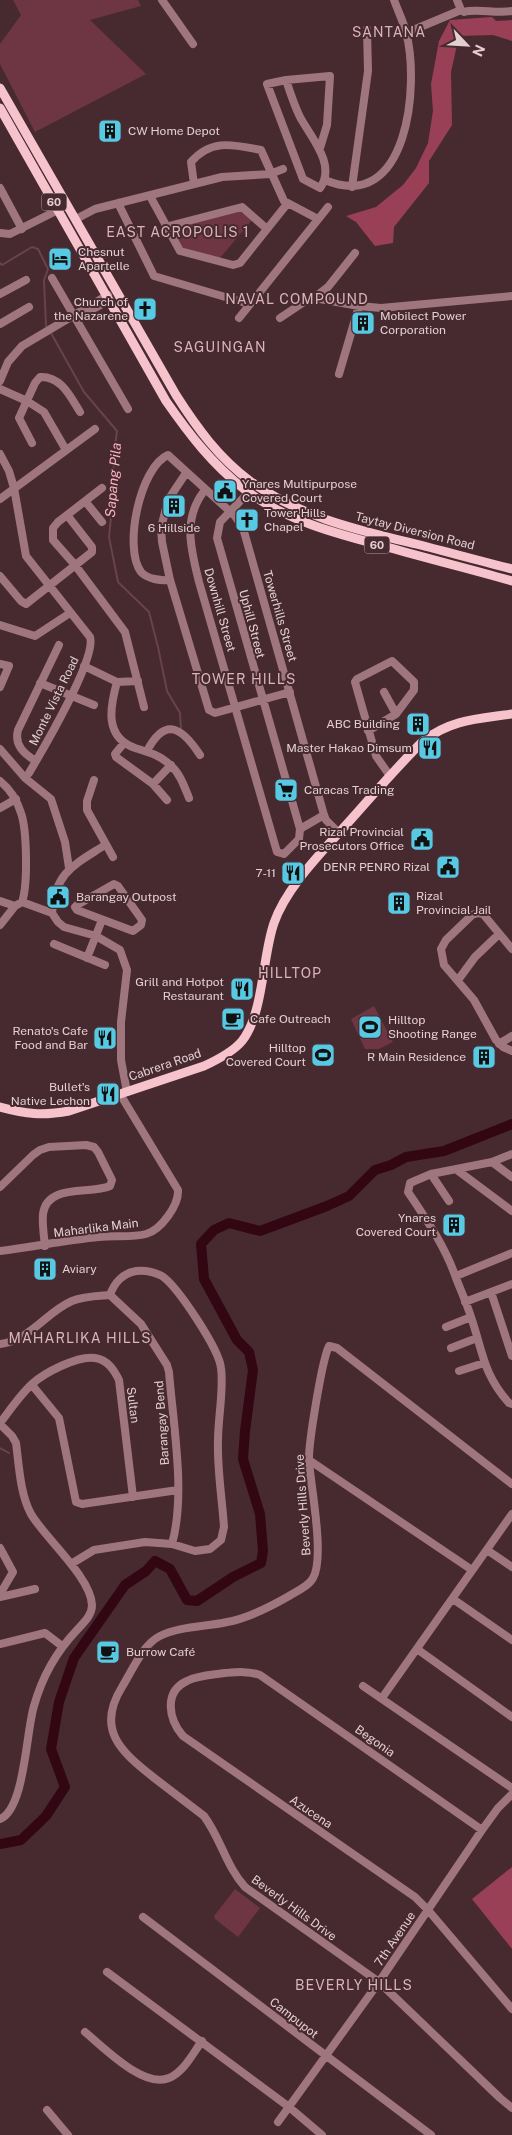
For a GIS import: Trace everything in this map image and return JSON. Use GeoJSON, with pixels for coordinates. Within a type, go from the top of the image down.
{"type":"FeatureCollection","features":[{"type":"Feature","properties":{"kind":"main road","name":"Taytay Diversion Road"},"geometry":{"type":"LineString","coordinates":[[0,88],[2,99],[76,219],[196,427],[233,466],[256,484],[303,511],[340,525],[512,569]]}},
{"type":"Feature","properties":{"kind":"main road","name":"Taytay Diversion Road"},"geometry":{"type":"LineString","coordinates":[[0,108],[159,388],[188,433],[224,472],[249,492],[274,508],[315,527],[512,581]]}},
{"type":"Feature","properties":{"kind":"main road"},"geometry":{"type":"LineString","coordinates":[[249,492],[256,484]]}},
{"type":"Feature","properties":{"kind":"main road"},"geometry":{"type":"LineString","coordinates":[[456,566],[459,555]]}},
{"type":"Feature","properties":{"kind":"main road","name":"Cabrera Road"},"geometry":{"type":"LineString","coordinates":[[0,1107],[28,1114],[47,1115],[69,1112],[204,1066],[221,1058],[242,1041],[252,1022],[274,923],[284,904],[307,870],[423,740],[442,727],[460,721],[512,714]]}},
{"type":"Feature","properties":{"kind":"street"},"geometry":{"type":"LineString","coordinates":[[162,0],[193,44]]}},
{"type":"Feature","properties":{"kind":"street"},"geometry":{"type":"LineString","coordinates":[[324,180],[337,185],[352,187],[375,179],[385,170],[403,137],[410,108],[409,56],[406,33],[394,0]]}},
{"type":"Feature","properties":{"kind":"street"},"geometry":{"type":"LineString","coordinates":[[457,0],[461,10]]}},
{"type":"Feature","properties":{"kind":"street"},"geometry":{"type":"LineString","coordinates":[[406,33],[461,10],[464,12],[471,10],[497,13],[512,11]]}},
{"type":"Feature","properties":{"kind":"street"},"geometry":{"type":"LineString","coordinates":[[352,187],[368,70],[367,29]]}},
{"type":"Feature","properties":{"kind":"street"},"geometry":{"type":"LineString","coordinates":[[286,80],[299,115],[320,148],[325,170],[324,180],[320,188],[303,179],[267,87],[268,82],[328,75],[330,78],[327,125],[320,148]]}},
{"type":"Feature","properties":{"kind":"street"},"geometry":{"type":"LineString","coordinates":[[194,184],[190,162],[213,146],[223,144],[261,150],[281,197],[287,204],[318,219]]}},
{"type":"Feature","properties":{"kind":"street"},"geometry":{"type":"LineString","coordinates":[[76,219],[95,209],[222,177],[270,174],[283,169]]}},
{"type":"Feature","properties":{"kind":"street"},"geometry":{"type":"LineString","coordinates":[[0,188],[22,229]]}},
{"type":"Feature","properties":{"kind":"street"},"geometry":{"type":"LineString","coordinates":[[150,196],[180,251],[233,266],[240,263],[287,204]]}},
{"type":"Feature","properties":{"kind":"street"},"geometry":{"type":"LineString","coordinates":[[118,203],[154,276],[248,304]]}},
{"type":"Feature","properties":{"kind":"street"},"geometry":{"type":"LineString","coordinates":[[165,226],[242,207],[267,229]]}},
{"type":"Feature","properties":{"kind":"street"},"geometry":{"type":"LineString","coordinates":[[239,318],[248,304],[328,207]]}},
{"type":"Feature","properties":{"kind":"street"},"geometry":{"type":"LineString","coordinates":[[0,233],[10,234],[58,210]]}},
{"type":"Feature","properties":{"kind":"street"},"geometry":{"type":"LineString","coordinates":[[280,318],[304,302],[314,298],[328,286],[355,253]]}},
{"type":"Feature","properties":{"kind":"street"},"geometry":{"type":"LineString","coordinates":[[52,278],[128,409]]}},
{"type":"Feature","properties":{"kind":"street"},"geometry":{"type":"LineString","coordinates":[[0,294],[26,280]]}},
{"type":"Feature","properties":{"kind":"street"},"geometry":{"type":"LineString","coordinates":[[314,298],[381,308],[512,296]]}},
{"type":"Feature","properties":{"kind":"street"},"geometry":{"type":"LineString","coordinates":[[0,381],[8,362],[22,346],[85,310],[90,305],[109,298]]}},
{"type":"Feature","properties":{"kind":"street"},"geometry":{"type":"LineString","coordinates":[[339,374],[359,306]]}},
{"type":"Feature","properties":{"kind":"street"},"geometry":{"type":"LineString","coordinates":[[0,324],[29,307]]}},
{"type":"Feature","properties":{"kind":"street"},"geometry":{"type":"LineString","coordinates":[[0,358],[8,362]]}},
{"type":"Feature","properties":{"kind":"street"},"geometry":{"type":"LineString","coordinates":[[32,442],[19,418],[35,382],[40,377],[48,376],[60,383],[80,412]]}},
{"type":"Feature","properties":{"kind":"street"},"geometry":{"type":"LineString","coordinates":[[0,389],[27,400],[44,412],[66,450]]}},
{"type":"Feature","properties":{"kind":"street"},"geometry":{"type":"LineString","coordinates":[[0,499],[94,429]]}},
{"type":"Feature","properties":{"kind":"street","name":"Monte Vista Road"},"geometry":{"type":"LineString","coordinates":[[0,454],[2,464],[14,488],[26,556],[92,642],[91,650],[84,666],[49,740],[29,772]]}},
{"type":"Feature","properties":{"kind":"street","name":"Towerhills Street"},"geometry":{"type":"LineString","coordinates":[[170,580],[157,580],[142,573],[138,566],[135,538],[137,505],[142,489],[162,458],[168,455],[230,512],[243,528],[324,815],[326,820],[339,834]]}},
{"type":"Feature","properties":{"kind":"street"},"geometry":{"type":"LineString","coordinates":[[186,473],[168,500],[162,528],[162,542],[170,580],[209,710],[214,713],[290,692]]}},
{"type":"Feature","properties":{"kind":"street"},"geometry":{"type":"LineString","coordinates":[[102,488],[66,515],[53,528],[53,540],[75,565],[125,632],[144,707]]}},
{"type":"Feature","properties":{"kind":"street","name":"Downhill Street"},"geometry":{"type":"LineString","coordinates":[[205,490],[191,516],[190,541],[200,582],[278,852],[284,854],[299,839],[300,829]]}},
{"type":"Feature","properties":{"kind":"street","name":"Uphill Street"},"geometry":{"type":"LineString","coordinates":[[249,492],[220,522],[216,538],[300,829]]}},
{"type":"Feature","properties":{"kind":"street"},"geometry":{"type":"LineString","coordinates":[[85,501],[102,522]]}},
{"type":"Feature","properties":{"kind":"street"},"geometry":{"type":"LineString","coordinates":[[0,576],[21,601],[26,604],[75,565],[92,549],[66,515]]}},
{"type":"Feature","properties":{"kind":"street"},"geometry":{"type":"LineString","coordinates":[[0,625],[35,636],[70,613]]}},
{"type":"Feature","properties":{"kind":"street"},"geometry":{"type":"LineString","coordinates":[[36,762],[19,746],[16,738],[58,644]]}},
{"type":"Feature","properties":{"kind":"street"},"geometry":{"type":"LineString","coordinates":[[368,731],[396,714],[407,701],[415,686],[392,661],[357,679],[355,682],[368,731],[376,758],[390,776]]}},
{"type":"Feature","properties":{"kind":"street"},"geometry":{"type":"LineString","coordinates":[[0,664],[9,666],[0,687]]}},
{"type":"Feature","properties":{"kind":"street"},"geometry":{"type":"LineString","coordinates":[[84,666],[117,682],[138,681]]}},
{"type":"Feature","properties":{"kind":"street"},"geometry":{"type":"LineString","coordinates":[[117,682],[110,720],[124,743],[147,751],[171,765],[182,780],[189,798]]}},
{"type":"Feature","properties":{"kind":"street"},"geometry":{"type":"LineString","coordinates":[[40,683],[94,705]]}},
{"type":"Feature","properties":{"kind":"street"},"geometry":{"type":"LineString","coordinates":[[384,692],[396,714]]}},
{"type":"Feature","properties":{"kind":"street"},"geometry":{"type":"LineString","coordinates":[[147,751],[159,733],[174,731],[187,736],[200,755]]}},
{"type":"Feature","properties":{"kind":"street"},"geometry":{"type":"LineString","coordinates":[[124,743],[115,754],[116,758],[154,784],[167,800]]}},
{"type":"Feature","properties":{"kind":"street"},"geometry":{"type":"LineString","coordinates":[[0,749],[25,778],[51,799],[65,842],[69,868]]}},
{"type":"Feature","properties":{"kind":"street"},"geometry":{"type":"LineString","coordinates":[[154,784],[171,765]]}},
{"type":"Feature","properties":{"kind":"street"},"geometry":{"type":"LineString","coordinates":[[94,780],[87,801],[87,810],[113,857]]}},
{"type":"Feature","properties":{"kind":"street"},"geometry":{"type":"LineString","coordinates":[[0,781],[16,799],[22,815],[26,879],[19,904],[0,925]]}},
{"type":"Feature","properties":{"kind":"street"},"geometry":{"type":"LineString","coordinates":[[0,808],[16,799]]}},
{"type":"Feature","properties":{"kind":"street"},"geometry":{"type":"LineString","coordinates":[[300,829],[324,815]]}},
{"type":"Feature","properties":{"kind":"street"},"geometry":{"type":"LineString","coordinates":[[52,913],[56,888],[69,868],[105,845]]}},
{"type":"Feature","properties":{"kind":"street"},"geometry":{"type":"LineString","coordinates":[[114,884],[118,886],[142,920],[141,925],[132,930],[102,920],[77,910],[75,907],[114,884]]}},
{"type":"Feature","properties":{"kind":"street"},"geometry":{"type":"LineString","coordinates":[[0,901],[52,913],[64,927],[96,936],[120,950],[127,970],[121,1022],[123,1093]]}},
{"type":"Feature","properties":{"kind":"street"},"geometry":{"type":"LineString","coordinates":[[512,949],[483,914],[478,913],[472,915],[446,940],[441,949],[444,965],[474,1000],[499,1044],[512,1051]]}},
{"type":"Feature","properties":{"kind":"street"},"geometry":{"type":"LineString","coordinates":[[88,958],[102,920]]}},
{"type":"Feature","properties":{"kind":"street"},"geometry":{"type":"LineString","coordinates":[[458,980],[476,957],[499,934]]}},
{"type":"Feature","properties":{"kind":"street"},"geometry":{"type":"LineString","coordinates":[[54,944],[105,965]]}},
{"type":"Feature","properties":{"kind":"street"},"geometry":{"type":"LineString","coordinates":[[499,1044],[512,1036]]}},
{"type":"Feature","properties":{"kind":"street","name":"Maharlika Main"},"geometry":{"type":"LineString","coordinates":[[0,1251],[99,1237],[146,1234],[155,1230],[174,1209],[178,1199],[178,1190],[123,1093]]}},
{"type":"Feature","properties":{"kind":"street"},"geometry":{"type":"LineString","coordinates":[[0,1188],[33,1155],[49,1147],[86,1145],[94,1147],[98,1152],[112,1180],[110,1186],[104,1189],[64,1193],[53,1197],[46,1205],[43,1215],[45,1246]]}},
{"type":"Feature","properties":{"kind":"street"},"geometry":{"type":"LineString","coordinates":[[512,1154],[492,1162],[431,1174],[410,1183],[408,1192],[439,1239],[456,1276],[471,1317],[484,1363],[495,1387],[512,1404]]}},
{"type":"Feature","properties":{"kind":"street"},"geometry":{"type":"LineString","coordinates":[[492,1162],[512,1177]]}},
{"type":"Feature","properties":{"kind":"street"},"geometry":{"type":"LineString","coordinates":[[457,1170],[512,1211]]}},
{"type":"Feature","properties":{"kind":"street"},"geometry":{"type":"LineString","coordinates":[[431,1174],[449,1202]]}},
{"type":"Feature","properties":{"kind":"street"},"geometry":{"type":"LineString","coordinates":[[456,1276],[512,1253]]}},
{"type":"Feature","properties":{"kind":"street"},"geometry":{"type":"LineString","coordinates":[[0,1344],[18,1339],[29,1333],[70,1302],[80,1298],[110,1295],[113,1286],[123,1276],[134,1271],[148,1271],[161,1276],[181,1296],[216,1353],[221,1367],[218,1442],[224,1527],[221,1540],[210,1549],[195,1551],[172,1544],[145,1542],[119,1545],[94,1550],[71,1564]]}},
{"type":"Feature","properties":{"kind":"street"},"geometry":{"type":"LineString","coordinates":[[465,1302],[512,1284]]}},
{"type":"Feature","properties":{"kind":"street"},"geometry":{"type":"LineString","coordinates":[[491,1292],[512,1356]]}},
{"type":"Feature","properties":{"kind":"street","name":"Barangay Bend"},"geometry":{"type":"LineString","coordinates":[[110,1295],[141,1324],[167,1365],[169,1372],[178,1490],[178,1524],[172,1544]]}},
{"type":"Feature","properties":{"kind":"street"},"geometry":{"type":"LineString","coordinates":[[446,1327],[471,1317]]}},
{"type":"Feature","properties":{"kind":"street"},"geometry":{"type":"LineString","coordinates":[[451,1348],[476,1338]]}},
{"type":"Feature","properties":{"kind":"street","name":"Beverly Hills Drive"},"geometry":{"type":"LineString","coordinates":[[512,1484],[337,1348],[329,1346],[318,1399],[309,1460],[318,1550],[318,1566],[313,1579],[295,1593],[249,1616],[226,1622],[187,1628],[160,1636],[149,1644],[115,1698],[110,1724],[116,1742],[128,1756],[204,1816],[211,1826],[230,1869],[245,1887],[379,1982],[512,2108]]}},
{"type":"Feature","properties":{"kind":"street","name":"Sultan"},"geometry":{"type":"LineString","coordinates":[[0,1423],[32,1385],[63,1365],[94,1358],[104,1361],[113,1368],[119,1380],[133,1497]]}},
{"type":"Feature","properties":{"kind":"street"},"geometry":{"type":"LineString","coordinates":[[458,1371],[484,1363]]}},
{"type":"Feature","properties":{"kind":"street"},"geometry":{"type":"LineString","coordinates":[[32,1385],[59,1418],[76,1502],[82,1504],[178,1490]]}},
{"type":"Feature","properties":{"kind":"street"},"geometry":{"type":"LineString","coordinates":[[0,1423],[16,1443],[25,1498],[32,1516],[71,1564],[86,1589],[92,1604],[89,1616],[62,1646],[46,1672],[29,1722],[20,1789],[16,1802],[0,1819]]}},
{"type":"Feature","properties":{"kind":"street"},"geometry":{"type":"LineString","coordinates":[[309,1460],[472,1570]]}},
{"type":"Feature","properties":{"kind":"street"},"geometry":{"type":"LineString","coordinates":[[382,1698],[512,1514]]}},
{"type":"Feature","properties":{"kind":"street"},"geometry":{"type":"LineString","coordinates":[[0,1548],[13,1572],[0,1595]]}},
{"type":"Feature","properties":{"kind":"street"},"geometry":{"type":"LineString","coordinates":[[487,1550],[512,1567]]}},
{"type":"Feature","properties":{"kind":"street"},"geometry":{"type":"LineString","coordinates":[[0,1568],[10,1565]]}},
{"type":"Feature","properties":{"kind":"street"},"geometry":{"type":"LineString","coordinates":[[0,1595],[35,1589]]}},
{"type":"Feature","properties":{"kind":"street"},"geometry":{"type":"LineString","coordinates":[[452,1599],[512,1640]]}},
{"type":"Feature","properties":{"kind":"street"},"geometry":{"type":"LineString","coordinates":[[0,1644],[45,1633],[62,1646]]}},
{"type":"Feature","properties":{"kind":"street"},"geometry":{"type":"LineString","coordinates":[[417,1649],[512,1716]]}},
{"type":"Feature","properties":{"kind":"street","name":"Begonia"},"geometry":{"type":"LineString","coordinates":[[253,1672],[305,1706],[482,1830]]}},
{"type":"Feature","properties":{"kind":"street","name":"Azucena"},"geometry":{"type":"LineString","coordinates":[[253,1672],[204,1675],[186,1681],[176,1690],[171,1704],[171,1716],[177,1730],[192,1744],[415,1897],[512,2009]]}},
{"type":"Feature","properties":{"kind":"street"},"geometry":{"type":"LineString","coordinates":[[363,1686],[512,1788]]}},
{"type":"Feature","properties":{"kind":"street","name":"7th Avenue"},"geometry":{"type":"LineString","coordinates":[[278,2122],[379,1982],[482,1830],[512,1794]]}},
{"type":"Feature","properties":{"kind":"street","name":"Campupot"},"geometry":{"type":"LineString","coordinates":[[143,1917],[431,2135]]}},
{"type":"Feature","properties":{"kind":"street"},"geometry":{"type":"LineString","coordinates":[[107,1972],[202,2041],[289,2107],[322,2135]]}},
{"type":"Feature","properties":{"kind":"street"},"geometry":{"type":"LineString","coordinates":[[84,2032],[141,2076],[158,2080],[169,2078],[181,2070],[202,2041]]}},
{"type":"Feature","properties":{"kind":"street"},"geometry":{"type":"LineString","coordinates":[[47,2110],[68,2135]]}},
{"type":"Feature","properties":{"kind":"shaded area"},"geometry":{"type":"Polygon","coordinates":[[[13,0],[138,0],[141,6],[90,20],[146,74],[35,132],[0,64],[0,44],[21,15],[13,0]]]}},
{"type":"Feature","properties":{"kind":"shaded area"},"geometry":{"type":"Polygon","coordinates":[[[492,17],[496,21],[512,20],[512,41],[493,35],[459,36],[451,72],[452,125],[429,161],[429,183],[394,227],[393,243],[375,246],[356,222],[346,216],[376,207],[403,185],[416,168],[428,143],[433,111],[431,84],[439,41],[450,20],[492,17]]]}},
{"type":"Feature","properties":{"kind":"shaded area"},"geometry":{"type":"Polygon","coordinates":[[[240,209],[253,219],[220,258],[179,247],[170,227],[240,209]]]}},
{"type":"Feature","properties":{"kind":"shaded area","name":"Hilltop Shooting Range"},"geometry":{"type":"Polygon","coordinates":[[[374,1006],[393,1042],[379,1049],[365,1049],[351,1019],[374,1006]]]}},
{"type":"Feature","properties":{"kind":"shaded area"},"geometry":{"type":"Polygon","coordinates":[[[512,1867],[512,1949],[472,1899],[512,1867]]]}},
{"type":"Feature","properties":{"kind":"shaded area"},"geometry":{"type":"Polygon","coordinates":[[[235,1889],[260,1908],[238,1937],[215,1919],[214,1916],[235,1889]]]}},
{"type":"Feature","properties":{"kind":"waterway","name":"Sapang Pila"},"geometry":{"type":"LineString","coordinates":[[0,263],[2,265],[32,247],[38,249],[48,269],[44,280],[46,326],[48,329]]}},
{"type":"Feature","properties":{"kind":"waterway","name":"Sapang Pila"},"geometry":{"type":"LineString","coordinates":[[51,333],[84,392],[117,431],[109,537],[118,582],[149,612],[167,691],[180,713],[181,729]]}},
{"type":"Feature","properties":{"kind":"waterway"},"geometry":{"type":"LineString","coordinates":[[0,1844],[21,1840],[46,1816],[65,1787],[51,1749],[59,1702],[74,1658],[125,1585],[146,1571],[155,1561],[170,1569],[187,1600],[197,1601],[233,1577],[261,1563],[263,1551],[260,1514],[243,1459],[253,1370],[249,1352],[237,1340],[204,1279],[201,1244],[214,1230],[229,1223],[260,1231],[327,1206],[349,1196],[375,1170],[391,1165],[406,1157],[444,1151],[512,1124]]}},
{"type":"Feature","properties":{"kind":"waterway"},"geometry":{"type":"LineString","coordinates":[[0,1448],[9,1453]]}},
{"type":"Feature","properties":{"kind":"place","name":"CW Home Depot"},"geometry":{"type":"Point","coordinates":[110,131]}},
{"type":"Feature","properties":{"kind":"place","name":"Chesnut Apartelle"},"geometry":{"type":"Point","coordinates":[60,259]}},
{"type":"Feature","properties":{"kind":"place","name":"Church of the Nazarene"},"geometry":{"type":"Point","coordinates":[145,309]}},
{"type":"Feature","properties":{"kind":"place","name":"Mobilect Power Corporation"},"geometry":{"type":"Point","coordinates":[363,323]}},
{"type":"Feature","properties":{"kind":"place","name":"Ynares Multipurpose Covered Court"},"geometry":{"type":"Point","coordinates":[225,491]}},
{"type":"Feature","properties":{"kind":"place","name":"6 Hillside"},"geometry":{"type":"Point","coordinates":[174,506]}},
{"type":"Feature","properties":{"kind":"place","name":"Tower Hills Chapel"},"geometry":{"type":"Point","coordinates":[247,520]}},
{"type":"Feature","properties":{"kind":"place","name":"ABC Building"},"geometry":{"type":"Point","coordinates":[418,724]}},
{"type":"Feature","properties":{"kind":"place","name":"Master Hakao Dimsum"},"geometry":{"type":"Point","coordinates":[430,748]}},
{"type":"Feature","properties":{"kind":"place","name":"Caracas Trading"},"geometry":{"type":"Point","coordinates":[286,790]}},
{"type":"Feature","properties":{"kind":"place","name":"Rizal Provincial Prosecutors Office"},"geometry":{"type":"Point","coordinates":[422,839]}},
{"type":"Feature","properties":{"kind":"place","name":"DENR PENRO Rizal"},"geometry":{"type":"Point","coordinates":[448,867]}},
{"type":"Feature","properties":{"kind":"place","name":"7-11"},"geometry":{"type":"Point","coordinates":[293,873]}},
{"type":"Feature","properties":{"kind":"place","name":"Barangay Outpost"},"geometry":{"type":"Point","coordinates":[58,897]}},
{"type":"Feature","properties":{"kind":"place","name":"Rizal Provincial Jail"},"geometry":{"type":"Point","coordinates":[399,903]}},
{"type":"Feature","properties":{"kind":"place","name":"Grill and Hotpot Restaurant"},"geometry":{"type":"Point","coordinates":[242,989]}},
{"type":"Feature","properties":{"kind":"place","name":"Cafe Outreach"},"geometry":{"type":"Point","coordinates":[233,1019]}},
{"type":"Feature","properties":{"kind":"place","name":"Hilltop Shooting Range"},"geometry":{"type":"Point","coordinates":[370,1027]}},
{"type":"Feature","properties":{"kind":"place","name":"Renato's Cafe Food and Bar"},"geometry":{"type":"Point","coordinates":[105,1038]}},
{"type":"Feature","properties":{"kind":"place","name":"Hilltop Covered Court"},"geometry":{"type":"Point","coordinates":[323,1055]}},
{"type":"Feature","properties":{"kind":"place","name":"R Main Residence"},"geometry":{"type":"Point","coordinates":[484,1057]}},
{"type":"Feature","properties":{"kind":"place","name":"Bullet's Native Lechon"},"geometry":{"type":"Point","coordinates":[108,1094]}},
{"type":"Feature","properties":{"kind":"place","name":"Ynares Covered Court"},"geometry":{"type":"Point","coordinates":[454,1225]}},
{"type":"Feature","properties":{"kind":"place","name":"Aviary"},"geometry":{"type":"Point","coordinates":[45,1269]}},
{"type":"Feature","properties":{"kind":"place","name":"Burrow Café"},"geometry":{"type":"Point","coordinates":[108,1652]}},
{"type":"Feature","properties":{"kind":"district","name":"SANTANA"},"geometry":{"type":"Point","coordinates":[389,32]}},
{"type":"Feature","properties":{"kind":"district","name":"EAST ACROPOLIS 1"},"geometry":{"type":"Point","coordinates":[178,232]}},
{"type":"Feature","properties":{"kind":"district","name":"NAVAL COMPOUND"},"geometry":{"type":"Point","coordinates":[297,299]}},
{"type":"Feature","properties":{"kind":"district","name":"SAGUINGAN"},"geometry":{"type":"Point","coordinates":[220,347]}},
{"type":"Feature","properties":{"kind":"district","name":"TOWER HILLS"},"geometry":{"type":"Point","coordinates":[244,679]}},
{"type":"Feature","properties":{"kind":"district","name":"HILLTOP"},"geometry":{"type":"Point","coordinates":[290,973]}},
{"type":"Feature","properties":{"kind":"district","name":"MAHARLIKA HILLS"},"geometry":{"type":"Point","coordinates":[80,1338]}},
{"type":"Feature","properties":{"kind":"district","name":"BEVERLY HILLS"},"geometry":{"type":"Point","coordinates":[354,1985]}}]}
